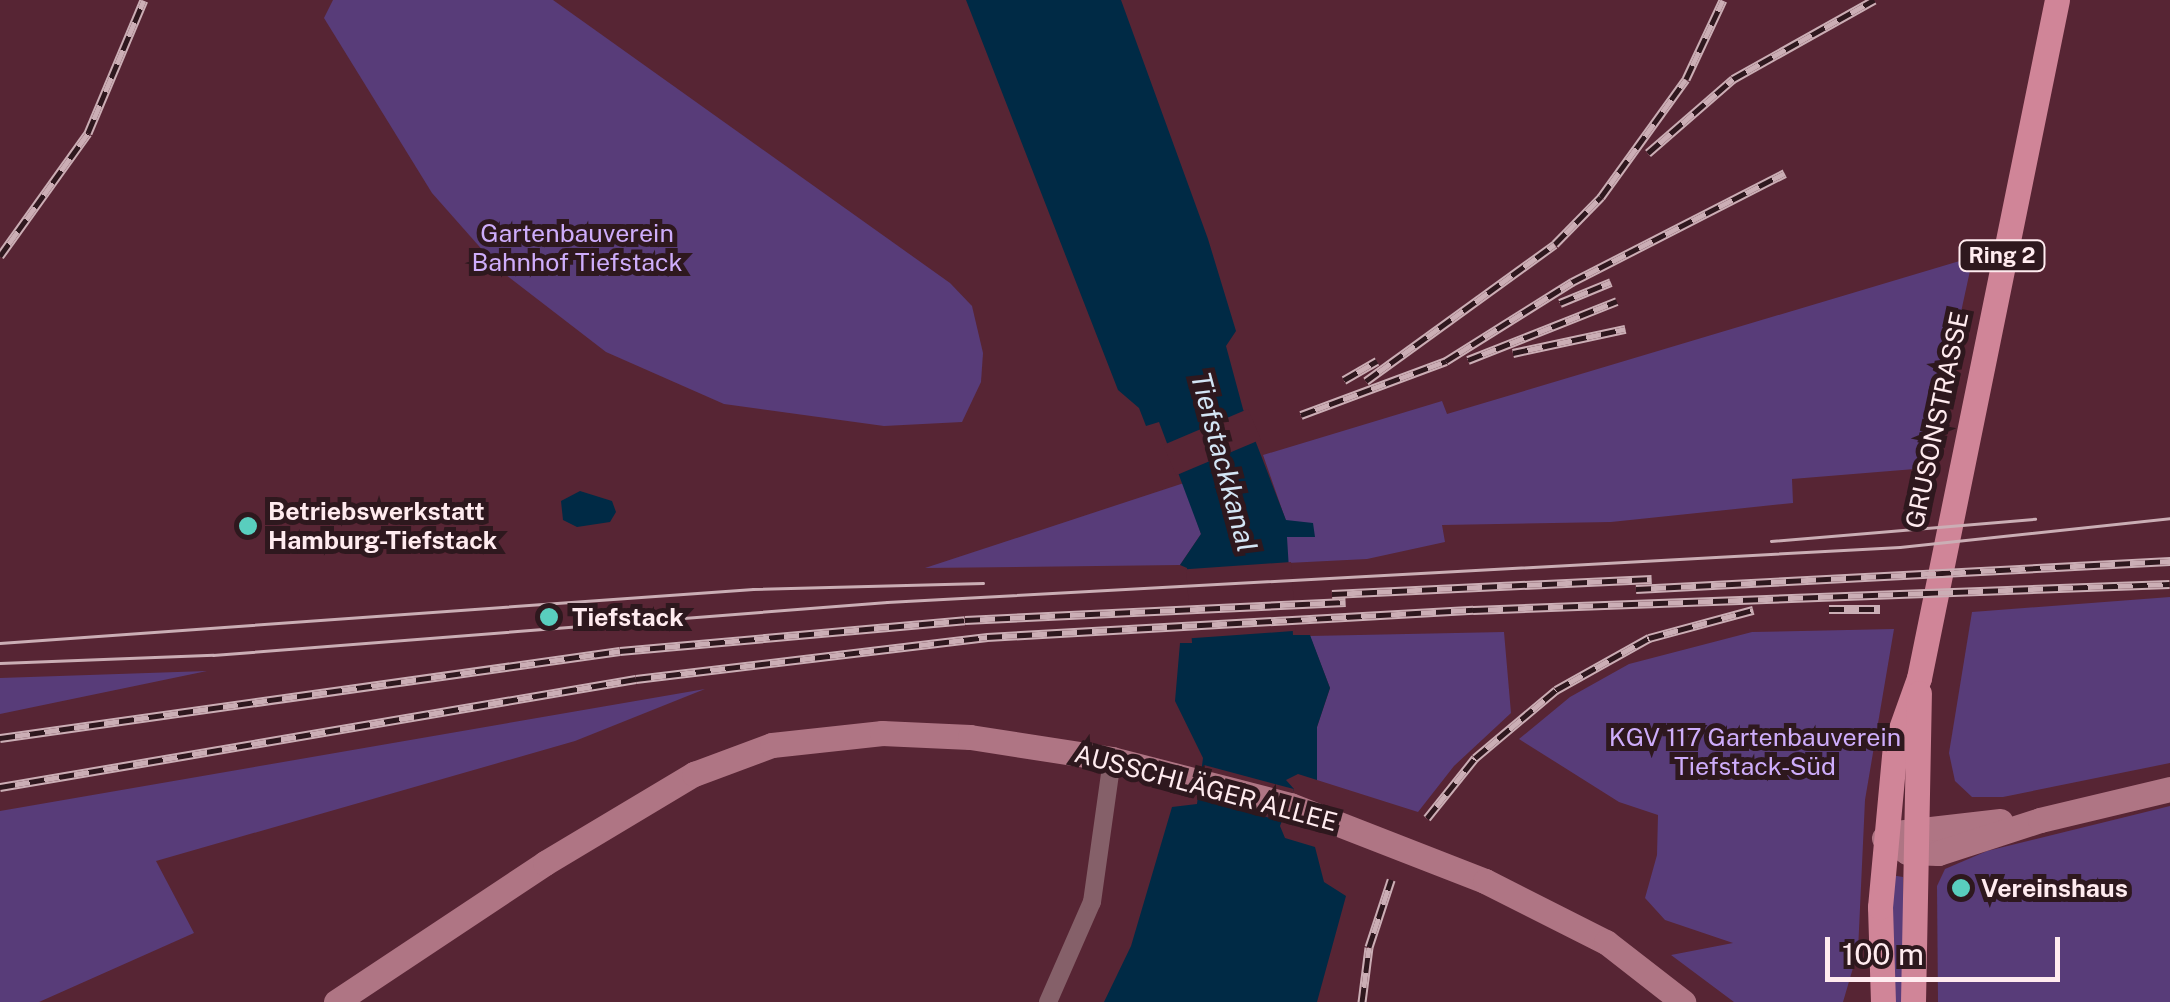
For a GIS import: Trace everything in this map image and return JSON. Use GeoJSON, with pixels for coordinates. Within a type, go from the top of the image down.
{"type":"FeatureCollection","features":[{"type":"Feature","properties":{"kind":"main road","name":"GRUSONSTRASSE"},"geometry":{"type":"LineString","coordinates":[[1884,1002],[1884,838],[1895,745],[1918,678],[2057,0]]}},
{"type":"Feature","properties":{"kind":"main road","name":"GRUSONSTRASSE"},"geometry":{"type":"LineString","coordinates":[[1913,1002],[1918,678]]}},
{"type":"Feature","properties":{"kind":"street","name":"AUSSCHLÄGER ALLEE"},"geometry":{"type":"LineString","coordinates":[[336,1002],[605,825],[750,750],[841,735],[928,734],[1112,759],[1290,805],[1485,881],[1606,942],[1683,1002]]}},
{"type":"Feature","properties":{"kind":"street"},"geometry":{"type":"LineString","coordinates":[[1048,1002],[1092,902],[1112,759]]}},
{"type":"Feature","properties":{"kind":"street"},"geometry":{"type":"LineString","coordinates":[[1884,838],[1953,849],[2040,820],[2170,789]]}},
{"type":"Feature","properties":{"kind":"green space","name":"Gartenbauverein Bahnhof Tiefstack"},"geometry":{"type":"Polygon","coordinates":[[[333,0],[553,0],[950,283],[972,306],[983,353],[981,382],[962,422],[884,426],[724,404],[606,352],[501,271],[432,193],[324,18],[333,0]]]}},
{"type":"Feature","properties":{"kind":"green space"},"geometry":{"type":"Polygon","coordinates":[[[1973,257],[1927,468],[1792,479],[1793,503],[1611,522],[1442,525],[1445,542],[1367,559],[1287,563],[1286,521],[1263,455],[1442,401],[1447,414],[1973,257]]]}},
{"type":"Feature","properties":{"kind":"green space"},"geometry":{"type":"Polygon","coordinates":[[[1184,483],[1201,534],[1180,565],[925,568],[1184,483]]]}},
{"type":"Feature","properties":{"kind":"green space","name":"KGV 117 Gartenbauverein Tiefstack-Süd"},"geometry":{"type":"Polygon","coordinates":[[[2170,597],[2170,763],[2003,797],[1972,797],[1955,781],[1949,753],[1972,612],[2170,597]]]}},
{"type":"Feature","properties":{"kind":"green space","name":"KGV 117 Gartenbauverein Tiefstack-Süd"},"geometry":{"type":"Polygon","coordinates":[[[1894,629],[1865,800],[1858,951],[1843,1002],[1734,1002],[1671,955],[1733,943],[1665,920],[1645,898],[1657,855],[1658,815],[1619,802],[1519,739],[1570,697],[1629,664],[1752,632],[1894,629]]]}},
{"type":"Feature","properties":{"kind":"green space"},"geometry":{"type":"Polygon","coordinates":[[[1504,632],[1511,713],[1454,766],[1418,812],[1317,780],[1317,727],[1330,688],[1310,636],[1504,632]]]}},
{"type":"Feature","properties":{"kind":"green space"},"geometry":{"type":"Polygon","coordinates":[[[207,671],[0,714],[0,678],[207,671]]]}},
{"type":"Feature","properties":{"kind":"green space"},"geometry":{"type":"Polygon","coordinates":[[[705,689],[575,741],[156,861],[194,933],[39,1002],[0,1002],[0,811],[705,689]]]}},
{"type":"Feature","properties":{"kind":"green space"},"geometry":{"type":"Polygon","coordinates":[[[2170,806],[2170,1002],[1938,1002],[1937,886],[1945,869],[1987,851],[2170,806]]]}},
{"type":"Feature","properties":{"kind":"green space"},"geometry":{"type":"Polygon","coordinates":[[[1891,875],[1903,877],[1903,1002],[1894,1002],[1891,875]]]}},
{"type":"Feature","properties":{"kind":"water","name":"Tiefstackkanal"},"geometry":{"type":"Polygon","coordinates":[[[966,0],[1121,0],[1208,239],[1236,331],[1226,346],[1243,409],[1286,520],[1313,523],[1315,537],[1287,537],[1293,635],[1310,635],[1330,688],[1317,727],[1317,780],[1298,774],[1286,780],[1294,789],[1280,826],[1285,838],[1315,847],[1324,882],[1346,896],[1317,1002],[1104,1002],[1131,946],[1172,807],[1197,804],[1203,758],[1175,701],[1180,643],[1192,643],[1187,568],[1180,565],[1201,534],[1159,422],[1146,426],[1139,408],[1118,390],[966,0]]]}},
{"type":"Feature","properties":{"kind":"water"},"geometry":{"type":"Polygon","coordinates":[[[580,491],[612,501],[616,512],[610,522],[577,527],[563,520],[561,501],[580,491]]]}},
{"type":"Feature","properties":{"kind":"pier"},"geometry":{"type":"Polygon","coordinates":[[[1248,409],[1261,439],[1176,475],[1163,445],[1248,409]]]}},
{"type":"Feature","properties":{"kind":"pier"},"geometry":{"type":"Polygon","coordinates":[[[1291,562],[1296,631],[1191,638],[1186,569],[1291,562]]]}},
{"type":"Feature","properties":{"kind":"pier"},"geometry":{"type":"Polygon","coordinates":[[[1204,765],[1294,789],[1285,822],[1195,798],[1204,765]]]}},
{"type":"Feature","properties":{"kind":"tram line"},"geometry":{"type":"LineString","coordinates":[[0,663],[213,655],[887,602],[1900,547],[2170,518]]}},
{"type":"Feature","properties":{"kind":"tram line"},"geometry":{"type":"LineString","coordinates":[[1771,541],[2035,519]]}},
{"type":"Feature","properties":{"kind":"tram line"},"geometry":{"type":"LineString","coordinates":[[0,643],[753,589],[983,583]]}},
{"type":"Feature","properties":{"kind":"railway"},"geometry":{"type":"LineString","coordinates":[[0,256],[88,133],[144,0]]}},
{"type":"Feature","properties":{"kind":"railway"},"geometry":{"type":"LineString","coordinates":[[1366,381],[1555,244],[1601,197],[1686,79],[1723,0]]}},
{"type":"Feature","properties":{"kind":"railway"},"geometry":{"type":"LineString","coordinates":[[1648,153],[1733,79],[1874,0]]}},
{"type":"Feature","properties":{"kind":"railway"},"geometry":{"type":"LineString","coordinates":[[1301,415],[1446,361],[1572,282],[1785,173]]}},
{"type":"Feature","properties":{"kind":"railway"},"geometry":{"type":"LineString","coordinates":[[1560,303],[1611,282]]}},
{"type":"Feature","properties":{"kind":"railway"},"geometry":{"type":"LineString","coordinates":[[1468,360],[1617,301]]}},
{"type":"Feature","properties":{"kind":"railway"},"geometry":{"type":"LineString","coordinates":[[1513,353],[1625,329]]}},
{"type":"Feature","properties":{"kind":"railway"},"geometry":{"type":"LineString","coordinates":[[1344,380],[1377,361]]}},
{"type":"Feature","properties":{"kind":"railway"},"geometry":{"type":"LineString","coordinates":[[1636,589],[2170,561]]}},
{"type":"Feature","properties":{"kind":"railway"},"geometry":{"type":"LineString","coordinates":[[1332,594],[1652,579]]}},
{"type":"Feature","properties":{"kind":"railway"},"geometry":{"type":"LineString","coordinates":[[0,787],[636,679],[987,637],[1473,610],[2170,584]]}},
{"type":"Feature","properties":{"kind":"railway"},"geometry":{"type":"LineString","coordinates":[[0,738],[620,651],[965,620],[1346,602]]}},
{"type":"Feature","properties":{"kind":"railway"},"geometry":{"type":"LineString","coordinates":[[1829,609],[1880,609]]}},
{"type":"Feature","properties":{"kind":"railway"},"geometry":{"type":"LineString","coordinates":[[1427,818],[1475,758],[1556,690],[1649,638],[1753,610]]}},
{"type":"Feature","properties":{"kind":"railway"},"geometry":{"type":"LineString","coordinates":[[1362,1002],[1369,947],[1391,880]]}},
{"type":"Feature","properties":{"kind":"place","name":"Betriebswerkstatt Hamburg-Tiefstack"},"geometry":{"type":"Point","coordinates":[248,526]}},
{"type":"Feature","properties":{"kind":"place","name":"Tiefstack"},"geometry":{"type":"Point","coordinates":[549,617]}},
{"type":"Feature","properties":{"kind":"place","name":"Vereinshaus"},"geometry":{"type":"Point","coordinates":[1961,888]}}]}
